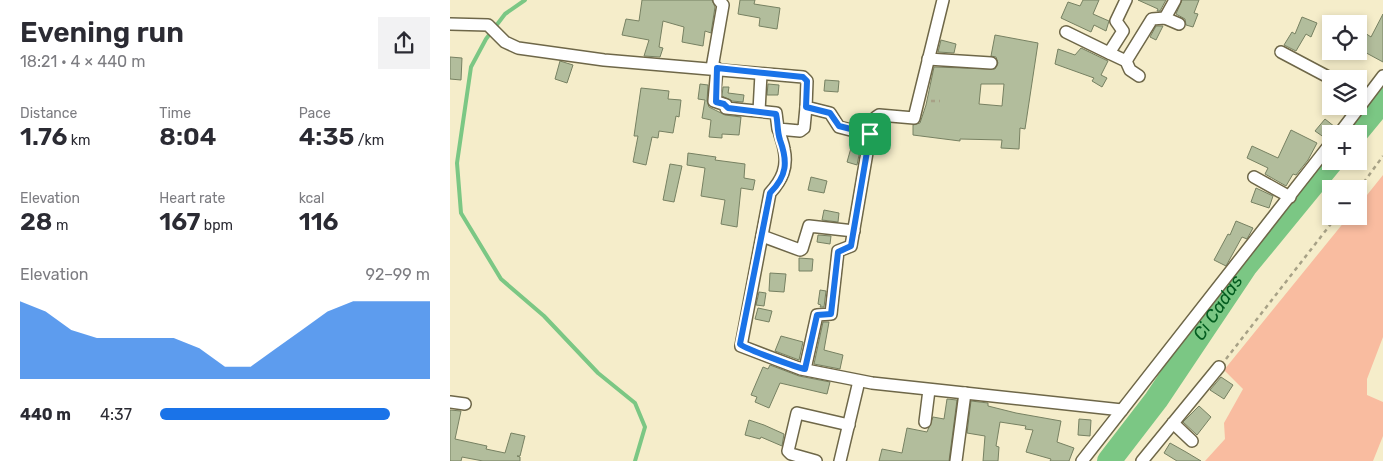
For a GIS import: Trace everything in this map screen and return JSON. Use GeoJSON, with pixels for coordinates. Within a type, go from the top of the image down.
{"type":"FeatureCollection","features":[{"type":"Feature","properties":{"kind":"street"},"geometry":{"type":"LineString","coordinates":[[719,0],[723,5],[714,68],[716,102],[724,104],[728,108],[776,114],[780,139],[784,147],[784,175],[779,185],[770,193],[740,344],[743,348],[767,355],[784,364],[859,381],[1122,410]]}},
{"type":"Feature","properties":{"kind":"street"},"geometry":{"type":"LineString","coordinates":[[805,369],[817,315],[831,314],[838,252],[850,247],[870,134],[876,117],[879,115],[914,118],[943,0]]}},
{"type":"Feature","properties":{"kind":"street"},"geometry":{"type":"LineString","coordinates":[[1108,53],[1123,31],[1116,21],[1126,0]]}},
{"type":"Feature","properties":{"kind":"street"},"geometry":{"type":"LineString","coordinates":[[1165,18],[1175,0]]}},
{"type":"Feature","properties":{"kind":"street"},"geometry":{"type":"LineString","coordinates":[[1126,61],[1150,20],[1165,18],[1179,24]]}},
{"type":"Feature","properties":{"kind":"street"},"geometry":{"type":"LineString","coordinates":[[450,24],[484,24],[491,27],[510,46],[527,49],[604,60],[714,68],[805,78],[807,81],[806,107],[802,130],[779,130]]}},
{"type":"Feature","properties":{"kind":"street"},"geometry":{"type":"LineString","coordinates":[[1066,32],[1126,61],[1130,70],[1140,76]]}},
{"type":"Feature","properties":{"kind":"street"},"geometry":{"type":"LineString","coordinates":[[1281,52],[1322,74]]}},
{"type":"Feature","properties":{"kind":"street"},"geometry":{"type":"LineString","coordinates":[[928,59],[991,63]]}},
{"type":"Feature","properties":{"kind":"street"},"geometry":{"type":"LineString","coordinates":[[759,111],[761,74]]}},
{"type":"Feature","properties":{"kind":"street"},"geometry":{"type":"LineString","coordinates":[[1367,91],[1383,76]]}},
{"type":"Feature","properties":{"kind":"street"},"geometry":{"type":"LineString","coordinates":[[806,107],[830,113],[839,126],[870,134]]}},
{"type":"Feature","properties":{"kind":"street"},"geometry":{"type":"LineString","coordinates":[[1082,461],[1322,155]]}},
{"type":"Feature","properties":{"kind":"street"},"geometry":{"type":"LineString","coordinates":[[1254,176],[1290,197]]}},
{"type":"Feature","properties":{"kind":"street"},"geometry":{"type":"LineString","coordinates":[[762,236],[800,250],[802,249],[809,226],[854,231]]}},
{"type":"Feature","properties":{"kind":"street"},"geometry":{"type":"LineString","coordinates":[[1142,461],[1219,367]]}},
{"type":"Feature","properties":{"kind":"street"},"geometry":{"type":"LineString","coordinates":[[840,461],[859,381]]}},
{"type":"Feature","properties":{"kind":"street"},"geometry":{"type":"LineString","coordinates":[[925,422],[929,390]]}},
{"type":"Feature","properties":{"kind":"street"},"geometry":{"type":"LineString","coordinates":[[956,461],[959,419],[965,393]]}},
{"type":"Feature","properties":{"kind":"street"},"geometry":{"type":"LineString","coordinates":[[450,402],[465,404]]}},
{"type":"Feature","properties":{"kind":"street"},"geometry":{"type":"LineString","coordinates":[[816,461],[791,454],[788,451],[797,413],[849,425]]}},
{"type":"Feature","properties":{"kind":"street"},"geometry":{"type":"LineString","coordinates":[[1173,423],[1192,441]]}},
{"type":"Feature","properties":{"kind":"path"},"geometry":{"type":"LineString","coordinates":[[1366,180],[1383,156]]}},
{"type":"Feature","properties":{"kind":"path"},"geometry":{"type":"LineString","coordinates":[[1219,367],[1330,225]]}},
{"type":"Feature","properties":{"kind":"shaded area"},"geometry":{"type":"Polygon","coordinates":[[[1383,175],[1383,337],[1367,379],[1367,395],[1383,402],[1383,436],[1373,461],[1205,461],[1225,439],[1224,423],[1243,389],[1224,370],[1342,225],[1367,225],[1367,195],[1383,175]]]}},
{"type":"Feature","properties":{"kind":"building"},"geometry":{"type":"Polygon","coordinates":[[[642,0],[712,0],[715,7],[711,33],[705,31],[703,46],[682,42],[684,27],[663,21],[659,47],[663,48],[660,57],[644,56],[649,40],[622,35],[626,19],[639,21],[642,0]]]}},
{"type":"Feature","properties":{"kind":"building"},"geometry":{"type":"Polygon","coordinates":[[[740,0],[755,0],[754,4],[780,8],[777,29],[759,26],[760,18],[738,14],[740,0]]]}},
{"type":"Feature","properties":{"kind":"building"},"geometry":{"type":"Polygon","coordinates":[[[1083,0],[1099,0],[1093,14],[1109,21],[1106,31],[1094,25],[1091,32],[1061,18],[1068,2],[1080,6],[1083,0]]]}},
{"type":"Feature","properties":{"kind":"building"},"geometry":{"type":"Polygon","coordinates":[[[1138,0],[1166,0],[1160,11],[1157,11],[1158,9],[1138,0]]]}},
{"type":"Feature","properties":{"kind":"building"},"geometry":{"type":"Polygon","coordinates":[[[1182,0],[1199,0],[1194,13],[1198,14],[1193,27],[1186,25],[1185,19],[1176,14],[1182,0]]]}},
{"type":"Feature","properties":{"kind":"building"},"geometry":{"type":"Polygon","coordinates":[[[1383,14],[1383,62],[1367,53],[1367,34],[1371,37],[1383,14]]]}},
{"type":"Feature","properties":{"kind":"building"},"geometry":{"type":"Polygon","coordinates":[[[1302,17],[1317,23],[1311,37],[1306,34],[1296,51],[1284,45],[1292,32],[1295,34],[1302,17]]]}},
{"type":"Feature","properties":{"kind":"building"},"geometry":{"type":"Polygon","coordinates":[[[1156,26],[1163,26],[1156,40],[1150,37],[1156,26]]]}},
{"type":"Feature","properties":{"kind":"building"},"geometry":{"type":"Polygon","coordinates":[[[995,35],[1038,43],[1025,129],[1020,128],[1019,149],[1001,148],[1002,140],[960,139],[960,141],[913,135],[913,125],[920,123],[926,105],[934,67],[995,69],[998,63],[996,57],[991,56],[995,35]],[[981,84],[979,104],[1002,106],[1004,84],[981,84]]]}},
{"type":"Feature","properties":{"kind":"building"},"geometry":{"type":"Polygon","coordinates":[[[941,40],[956,44],[954,53],[938,52],[941,40]]]}},
{"type":"Feature","properties":{"kind":"building"},"geometry":{"type":"Polygon","coordinates":[[[1081,48],[1108,61],[1101,75],[1107,78],[1102,87],[1092,81],[1094,78],[1055,64],[1058,49],[1075,55],[1081,48]]]}},
{"type":"Feature","properties":{"kind":"building"},"geometry":{"type":"Polygon","coordinates":[[[450,57],[462,58],[461,80],[450,79],[450,57]]]}},
{"type":"Feature","properties":{"kind":"building"},"geometry":{"type":"Polygon","coordinates":[[[560,61],[573,65],[567,83],[555,79],[560,61]]]}},
{"type":"Feature","properties":{"kind":"building"},"geometry":{"type":"Polygon","coordinates":[[[825,80],[839,81],[838,92],[824,91],[825,80]]]}},
{"type":"Feature","properties":{"kind":"building"},"geometry":{"type":"Polygon","coordinates":[[[700,84],[708,85],[707,101],[709,107],[725,115],[741,117],[739,135],[722,134],[722,138],[709,137],[711,120],[702,118],[705,100],[698,99],[700,84]]]}},
{"type":"Feature","properties":{"kind":"building"},"geometry":{"type":"Polygon","coordinates":[[[768,84],[779,85],[778,95],[767,95],[768,84]]]}},
{"type":"Feature","properties":{"kind":"building"},"geometry":{"type":"Polygon","coordinates":[[[723,87],[729,87],[728,93],[744,95],[743,102],[732,101],[722,96],[723,87]]]}},
{"type":"Feature","properties":{"kind":"building"},"geometry":{"type":"Polygon","coordinates":[[[641,88],[669,91],[668,99],[681,100],[679,117],[676,116],[673,133],[659,131],[658,138],[652,137],[646,165],[633,162],[638,136],[634,136],[641,88]]]}},
{"type":"Feature","properties":{"kind":"building"},"geometry":{"type":"Polygon","coordinates":[[[1325,119],[1332,125],[1322,125],[1322,136],[1315,131],[1325,119]]]}},
{"type":"Feature","properties":{"kind":"building"},"geometry":{"type":"Polygon","coordinates":[[[1291,130],[1317,143],[1308,160],[1296,175],[1293,174],[1286,186],[1265,174],[1268,168],[1247,158],[1252,146],[1278,158],[1291,130]]]}},
{"type":"Feature","properties":{"kind":"building"},"geometry":{"type":"Polygon","coordinates":[[[851,148],[860,150],[857,165],[847,162],[851,148]]]}},
{"type":"Feature","properties":{"kind":"building"},"geometry":{"type":"Polygon","coordinates":[[[688,153],[716,157],[715,160],[745,164],[744,178],[755,180],[753,190],[741,188],[737,227],[721,224],[725,200],[701,196],[705,168],[687,165],[688,153]]]}},
{"type":"Feature","properties":{"kind":"building"},"geometry":{"type":"Polygon","coordinates":[[[670,164],[682,166],[674,202],[663,200],[670,164]]]}},
{"type":"Feature","properties":{"kind":"building"},"geometry":{"type":"Polygon","coordinates":[[[811,177],[827,181],[824,193],[808,190],[811,177]]]}},
{"type":"Feature","properties":{"kind":"building"},"geometry":{"type":"Polygon","coordinates":[[[1256,188],[1273,196],[1269,208],[1251,202],[1256,188]]]}},
{"type":"Feature","properties":{"kind":"building"},"geometry":{"type":"Polygon","coordinates":[[[824,210],[839,213],[838,222],[822,220],[824,210]]]}},
{"type":"Feature","properties":{"kind":"building"},"geometry":{"type":"Polygon","coordinates":[[[1236,221],[1253,228],[1247,239],[1242,237],[1226,266],[1214,260],[1228,234],[1230,235],[1236,221]]]}},
{"type":"Feature","properties":{"kind":"building"},"geometry":{"type":"Polygon","coordinates":[[[818,235],[831,236],[830,244],[817,242],[818,235]]]}},
{"type":"Feature","properties":{"kind":"building"},"geometry":{"type":"Polygon","coordinates":[[[799,258],[813,259],[812,271],[799,271],[799,258]]]}},
{"type":"Feature","properties":{"kind":"building"},"geometry":{"type":"Polygon","coordinates":[[[770,273],[786,274],[784,292],[769,291],[770,273]]]}},
{"type":"Feature","properties":{"kind":"building"},"geometry":{"type":"Polygon","coordinates":[[[820,290],[826,291],[824,307],[820,307],[821,305],[818,304],[820,290]]]}},
{"type":"Feature","properties":{"kind":"building"},"geometry":{"type":"Polygon","coordinates":[[[759,292],[766,293],[764,306],[756,305],[759,292]]]}},
{"type":"Feature","properties":{"kind":"building"},"geometry":{"type":"Polygon","coordinates":[[[758,308],[772,311],[769,322],[755,319],[758,308]]]}},
{"type":"Feature","properties":{"kind":"building"},"geometry":{"type":"Polygon","coordinates":[[[823,322],[829,322],[824,350],[843,355],[840,369],[814,364],[823,322]]]}},
{"type":"Feature","properties":{"kind":"building"},"geometry":{"type":"Polygon","coordinates":[[[781,336],[803,342],[799,360],[775,351],[781,336]]]}},
{"type":"Feature","properties":{"kind":"building"},"geometry":{"type":"Polygon","coordinates":[[[770,365],[799,376],[830,382],[827,394],[780,383],[769,408],[755,402],[757,397],[751,395],[763,367],[768,369],[770,365]]]}},
{"type":"Feature","properties":{"kind":"building"},"geometry":{"type":"Polygon","coordinates":[[[1221,377],[1233,385],[1224,399],[1210,390],[1221,377]]]}},
{"type":"Feature","properties":{"kind":"building"},"geometry":{"type":"Polygon","coordinates":[[[947,399],[957,400],[949,461],[879,461],[882,449],[902,453],[907,428],[927,432],[933,417],[944,419],[947,399]]]}},
{"type":"Feature","properties":{"kind":"building"},"geometry":{"type":"Polygon","coordinates":[[[971,401],[988,403],[988,406],[1016,413],[1061,421],[1057,442],[1074,448],[1069,461],[1050,461],[1051,459],[1026,452],[1033,430],[1025,429],[1026,426],[1000,422],[996,446],[999,447],[998,461],[983,461],[985,436],[967,433],[971,401]]]}},
{"type":"Feature","properties":{"kind":"building"},"geometry":{"type":"Polygon","coordinates":[[[1199,406],[1211,417],[1197,435],[1183,422],[1199,406]]]}},
{"type":"Feature","properties":{"kind":"building"},"geometry":{"type":"Polygon","coordinates":[[[450,410],[461,411],[455,439],[487,446],[486,449],[505,453],[511,433],[525,436],[520,456],[517,456],[520,457],[520,461],[483,461],[462,457],[461,461],[450,461],[450,410]]]}},
{"type":"Feature","properties":{"kind":"building"},"geometry":{"type":"Polygon","coordinates":[[[1079,419],[1091,420],[1090,436],[1078,435],[1079,419]]]}},
{"type":"Feature","properties":{"kind":"building"},"geometry":{"type":"Polygon","coordinates":[[[749,420],[784,434],[782,446],[761,437],[760,439],[745,435],[749,420]]]}},
{"type":"Feature","properties":{"kind":"building"},"geometry":{"type":"Polygon","coordinates":[[[1170,443],[1201,461],[1177,461],[1164,453],[1170,443]]]}},
{"type":"Feature","properties":{"kind":"waterway"},"geometry":{"type":"LineString","coordinates":[[525,0],[505,14],[486,39],[471,67],[457,163],[461,213],[501,279],[544,316],[598,373],[635,403],[645,427],[635,461]]}},
{"type":"Feature","properties":{"kind":"waterway","name":"Ci Cadas"},"geometry":{"type":"LineString","coordinates":[[1362,125],[1383,100]]}},
{"type":"Feature","properties":{"kind":"waterway","name":"Ci Cadas"},"geometry":{"type":"LineString","coordinates":[[1109,461],[1156,400],[1245,267],[1325,170]]}},
{"type":"Feature","properties":{"kind":"route"},"geometry":{"type":"LineString","coordinates":[[717,68],[803,77],[807,81],[806,107],[830,113],[836,125],[870,134],[851,246],[840,249],[838,252],[831,314],[817,315],[805,369],[784,364],[778,359],[741,346],[770,193],[779,185],[784,175],[784,147],[780,139],[777,114],[726,108],[726,105],[714,100],[717,68]]}}]}
